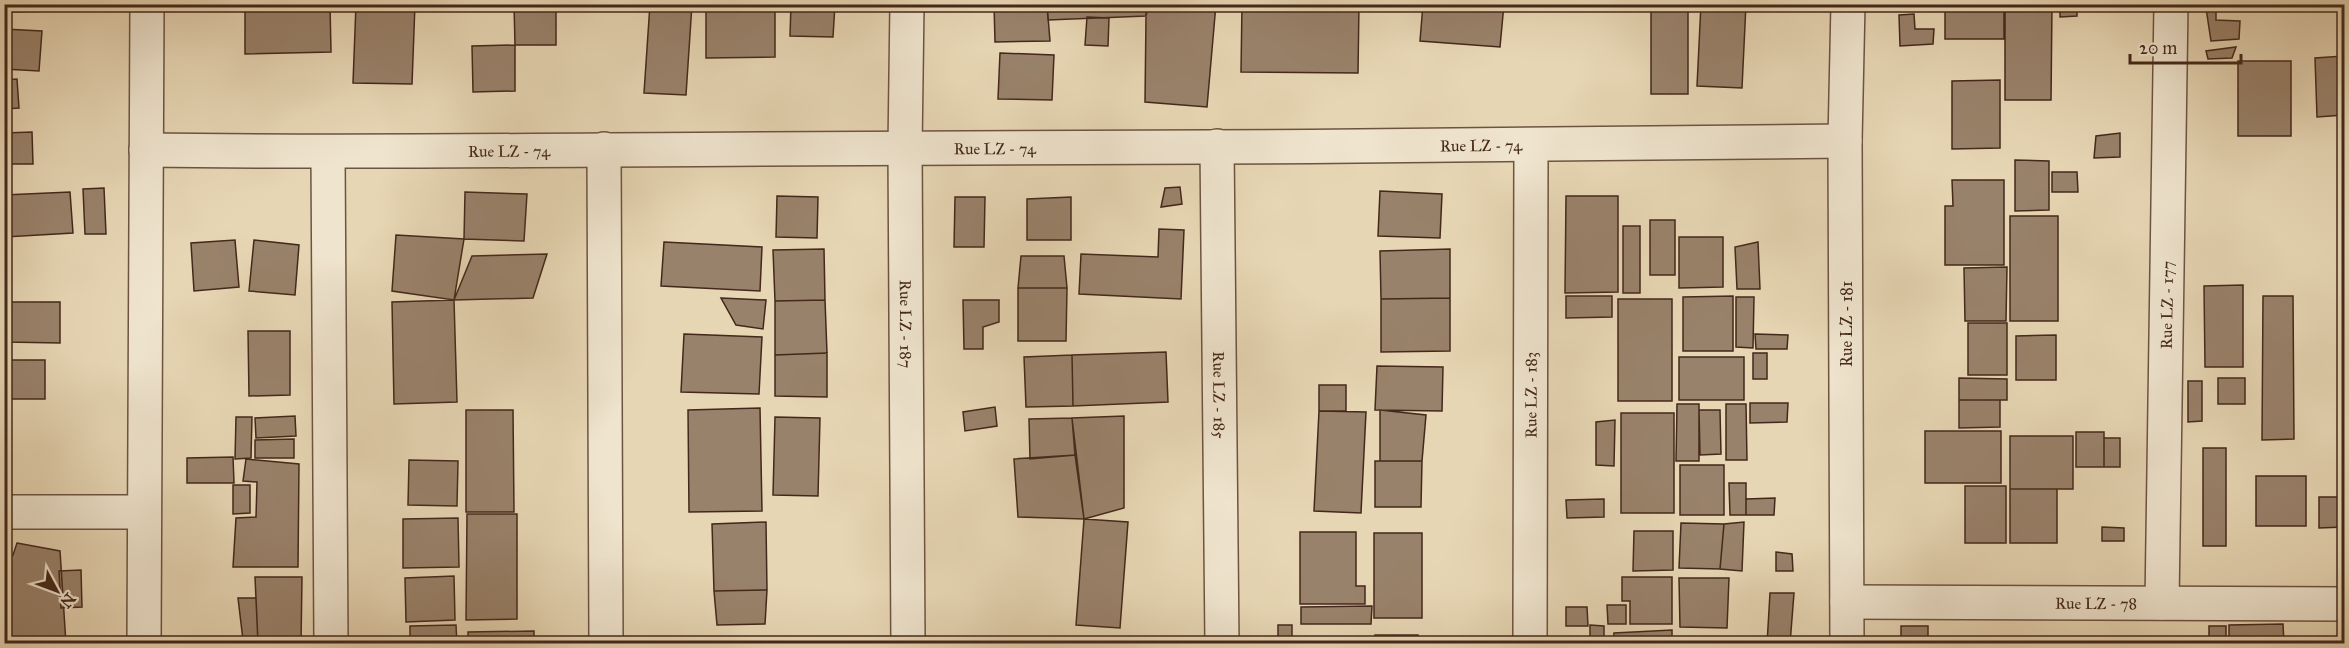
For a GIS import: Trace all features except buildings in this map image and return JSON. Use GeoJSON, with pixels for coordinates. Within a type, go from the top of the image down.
{"type":"FeatureCollection","features":[{"type":"Feature","properties":{"kind":"street"},"geometry":{"type":"LineString","coordinates":[[144,644],[147,4]]}},
{"type":"Feature","properties":{"kind":"street","name":"Rue LZ - 187"},"geometry":{"type":"LineString","coordinates":[[907,4],[905,148],[908,644]]}},
{"type":"Feature","properties":{"kind":"street","name":"Rue LZ - 181"},"geometry":{"type":"LineString","coordinates":[[1847,644],[1845,141],[1848,4]]}},
{"type":"Feature","properties":{"kind":"street","name":"Rue LZ - 177"},"geometry":{"type":"LineString","coordinates":[[2162,603],[2171,4]]}},
{"type":"Feature","properties":{"kind":"street","name":"Rue LZ - 74"},"geometry":{"type":"LineString","coordinates":[[146,150],[328,153],[604,149],[1531,146],[1845,141]]}},
{"type":"Feature","properties":{"kind":"street","name":"Rue LZ - 185"},"geometry":{"type":"LineString","coordinates":[[1217,146],[1222,644]]}},
{"type":"Feature","properties":{"kind":"street","name":"Rue LZ - 183"},"geometry":{"type":"LineString","coordinates":[[1530,644],[1531,146]]}},
{"type":"Feature","properties":{"kind":"street"},"geometry":{"type":"LineString","coordinates":[[604,149],[606,644]]}},
{"type":"Feature","properties":{"kind":"street"},"geometry":{"type":"LineString","coordinates":[[328,153],[331,644]]}},
{"type":"Feature","properties":{"kind":"street"},"geometry":{"type":"LineString","coordinates":[[4,512],[144,512]]}},
{"type":"Feature","properties":{"kind":"street","name":"Rue LZ - 78"},"geometry":{"type":"LineString","coordinates":[[1847,602],[2344,604]]}}]}
